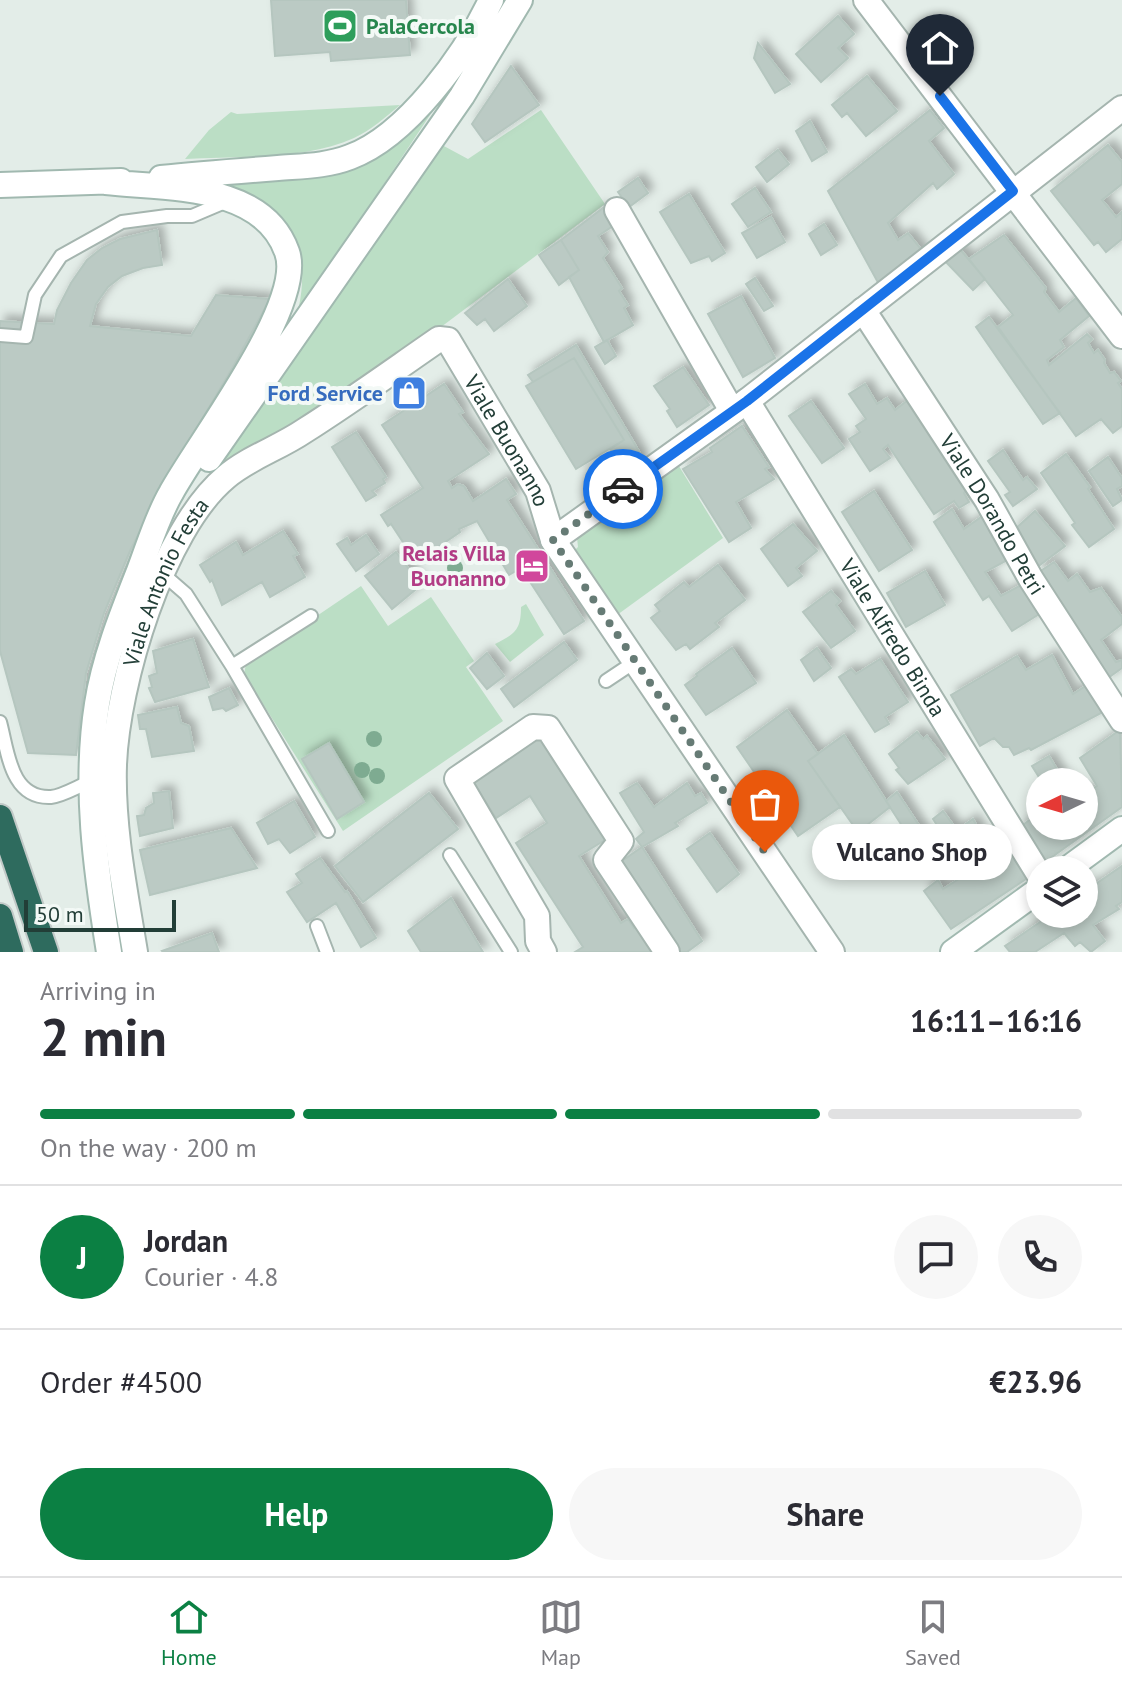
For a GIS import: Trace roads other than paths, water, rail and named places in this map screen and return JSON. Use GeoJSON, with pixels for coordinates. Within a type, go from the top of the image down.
{"type":"FeatureCollection","features":[{"type":"Feature","properties":{"kind":"highway"},"geometry":{"type":"LineString","coordinates":[[0,817],[46,952]]}},
{"type":"Feature","properties":{"kind":"highway"},"geometry":{"type":"LineString","coordinates":[[0,916],[11,952]]}},
{"type":"Feature","properties":{"kind":"street"},"geometry":{"type":"LineString","coordinates":[[0,185],[106,182],[330,163],[365,151],[403,124],[431,94],[491,0]]}},
{"type":"Feature","properties":{"kind":"street"},"geometry":{"type":"LineString","coordinates":[[148,547],[462,96],[520,0]]}},
{"type":"Feature","properties":{"kind":"street"},"geometry":{"type":"LineString","coordinates":[[866,0],[1122,336]]}},
{"type":"Feature","properties":{"kind":"street"},"geometry":{"type":"LineString","coordinates":[[553,540],[740,406],[1122,108]]}},
{"type":"Feature","properties":{"kind":"street"},"geometry":{"type":"LineString","coordinates":[[106,182],[235,198],[264,216],[280,235],[290,262],[282,306],[169,495],[109,654],[97,704],[93,780],[99,883],[109,952]]}},
{"type":"Feature","properties":{"kind":"street","name":"Viale Alfredo Binda"},"geometry":{"type":"LineString","coordinates":[[617,210],[1027,856]]}},
{"type":"Feature","properties":{"kind":"street","name":"Viale Dorando Petri"},"geometry":{"type":"LineString","coordinates":[[863,310],[987,500],[1031,579],[1122,720]]}},
{"type":"Feature","properties":{"kind":"street","name":"Viale Buonanno"},"geometry":{"type":"LineString","coordinates":[[439,339],[448,340],[538,491],[553,540],[832,952]]}},
{"type":"Feature","properties":{"kind":"street","name":"Viale Antonio Festa"},"geometry":{"type":"LineString","coordinates":[[135,952],[116,815],[114,764],[132,659],[163,574],[199,503],[227,475],[302,433],[439,339]]}},
{"type":"Feature","properties":{"kind":"street"},"geometry":{"type":"LineString","coordinates":[[544,952],[538,941],[537,916],[457,779],[533,727],[548,728],[621,841],[606,860],[667,952]]}},
{"type":"Feature","properties":{"kind":"street"},"geometry":{"type":"LineString","coordinates":[[1085,856],[1122,829]]}},
{"type":"Feature","properties":{"kind":"street"},"geometry":{"type":"LineString","coordinates":[[0,839],[36,952]]}},
{"type":"Feature","properties":{"kind":"street"},"geometry":{"type":"LineString","coordinates":[[953,952],[1026,899]]}},
{"type":"Feature","properties":{"kind":"lane"},"geometry":{"type":"LineString","coordinates":[[0,335],[26,337],[35,295],[61,256],[122,222],[192,216],[235,198]]}},
{"type":"Feature","properties":{"kind":"lane"},"geometry":{"type":"LineString","coordinates":[[163,574],[186,594],[232,666],[328,831]]}},
{"type":"Feature","properties":{"kind":"lane"},"geometry":{"type":"LineString","coordinates":[[232,666],[311,616]]}},
{"type":"Feature","properties":{"kind":"lane"},"geometry":{"type":"LineString","coordinates":[[606,681],[636,661]]}},
{"type":"Feature","properties":{"kind":"lane"},"geometry":{"type":"LineString","coordinates":[[0,722],[15,779],[22,788],[52,797],[93,780]]}},
{"type":"Feature","properties":{"kind":"lane"},"geometry":{"type":"LineString","coordinates":[[450,855],[511,952]]}},
{"type":"Feature","properties":{"kind":"lane"},"geometry":{"type":"LineString","coordinates":[[317,926],[327,952]]}},
{"type":"Feature","properties":{"kind":"place","name":"PalaCercola"},"geometry":{"type":"Point","coordinates":[340,26]}},
{"type":"Feature","properties":{"kind":"place","name":"Ford Service"},"geometry":{"type":"Point","coordinates":[409,393]}},
{"type":"Feature","properties":{"kind":"place","name":"Relais Villa Buonanno"},"geometry":{"type":"Point","coordinates":[532,566]}},
{"type":"Feature","properties":{"kind":"place","name":"Vulcano Shop"},"geometry":{"type":"Point","coordinates":[765,852]}}]}
